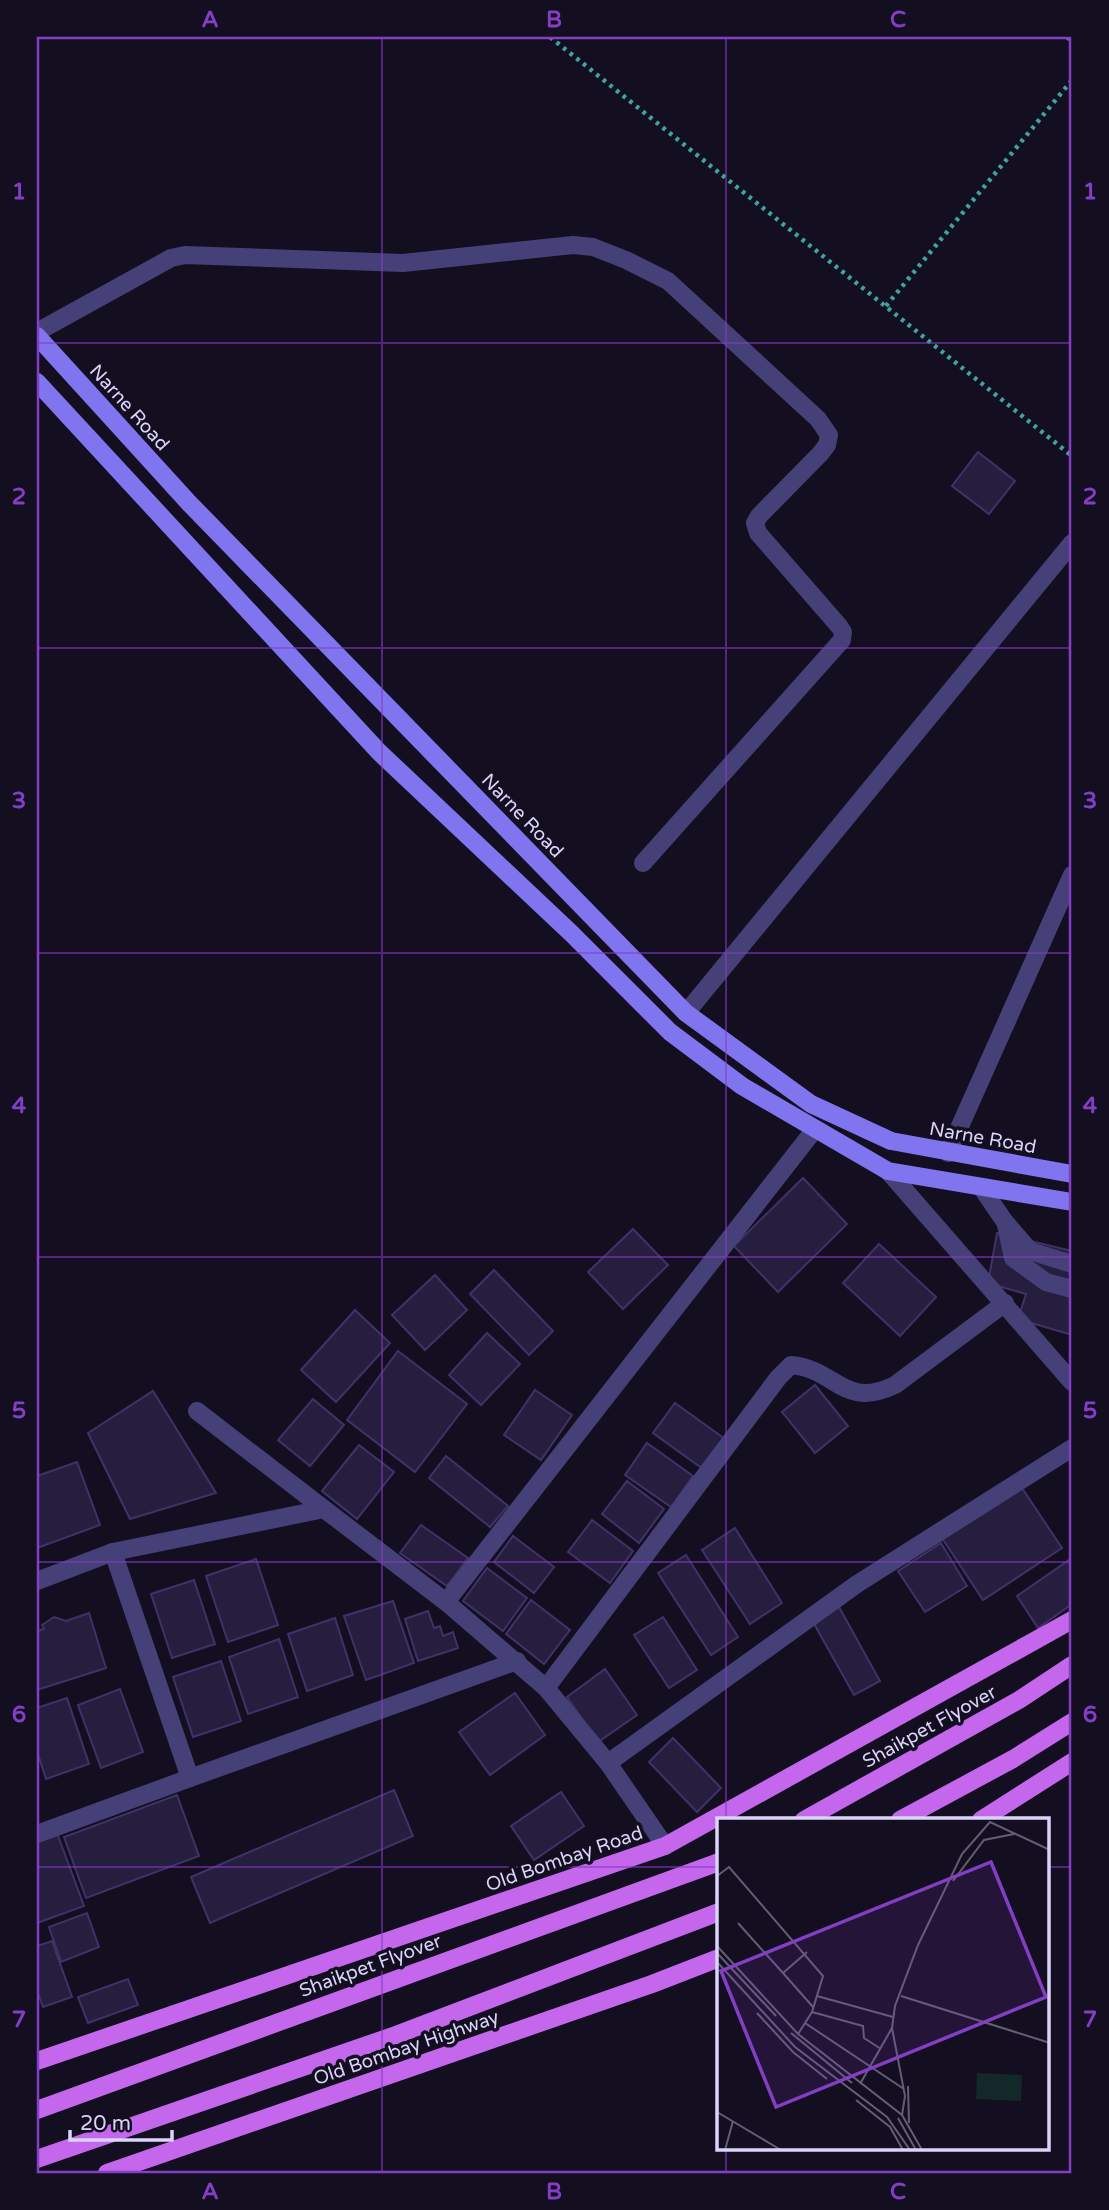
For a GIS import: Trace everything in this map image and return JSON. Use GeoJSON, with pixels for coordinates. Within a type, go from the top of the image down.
{"type":"FeatureCollection","features":[{"type":"Feature","properties":{"kind":"main road","name":"Narne Road"},"geometry":{"type":"LineString","coordinates":[[37,334],[189,503],[686,1013],[811,1104],[891,1141],[1072,1174]]}},
{"type":"Feature","properties":{"kind":"main road"},"geometry":{"type":"LineString","coordinates":[[37,382],[379,752],[572,934],[670,1032],[742,1086],[888,1171],[1072,1202]]}},
{"type":"Feature","properties":{"kind":"main road","name":"Old Bombay Road"},"geometry":{"type":"LineString","coordinates":[[37,2061],[665,1846],[1072,1620]]}},
{"type":"Feature","properties":{"kind":"main road","name":"Shaikpet Flyover"},"geometry":{"type":"LineString","coordinates":[[808,1818],[1019,1700],[1072,1665]]}},
{"type":"Feature","properties":{"kind":"main road"},"geometry":{"type":"LineString","coordinates":[[904,1818],[1013,1759],[1072,1722]]}},
{"type":"Feature","properties":{"kind":"main road"},"geometry":{"type":"LineString","coordinates":[[984,1818],[1072,1762]]}},
{"type":"Feature","properties":{"kind":"main road","name":"Shaikpet Flyover"},"geometry":{"type":"LineString","coordinates":[[37,2110],[717,1863]]}},
{"type":"Feature","properties":{"kind":"main road"},"geometry":{"type":"LineString","coordinates":[[37,2159],[396,2035],[717,1913]]}},
{"type":"Feature","properties":{"kind":"main road","name":"Old Bombay Highway"},"geometry":{"type":"LineString","coordinates":[[107,2173],[652,1984],[717,1959]]}},
{"type":"Feature","properties":{"kind":"street"},"geometry":{"type":"LineString","coordinates":[[37,334],[171,258],[185,255],[403,263],[573,244],[593,247],[668,281],[818,419],[829,435],[827,445],[820,454],[755,523],[758,533],[839,626],[842,640],[643,863]]}},
{"type":"Feature","properties":{"kind":"street"},"geometry":{"type":"LineString","coordinates":[[686,1013],[1072,543]]}},
{"type":"Feature","properties":{"kind":"street"},"geometry":{"type":"LineString","coordinates":[[948,1153],[1072,875]]}},
{"type":"Feature","properties":{"kind":"street"},"geometry":{"type":"LineString","coordinates":[[446,1602],[815,1129]]}},
{"type":"Feature","properties":{"kind":"street"},"geometry":{"type":"LineString","coordinates":[[888,1171],[1072,1382]]}},
{"type":"Feature","properties":{"kind":"street"},"geometry":{"type":"LineString","coordinates":[[981,1186],[1005,1222],[1030,1251],[1072,1264]]}},
{"type":"Feature","properties":{"kind":"street"},"geometry":{"type":"LineString","coordinates":[[1005,1222],[1013,1258],[1046,1282],[1072,1289]]}},
{"type":"Feature","properties":{"kind":"street"},"geometry":{"type":"LineString","coordinates":[[545,1688],[778,1378],[791,1365],[804,1367],[852,1392],[863,1395],[878,1394],[895,1385],[1004,1303]]}},
{"type":"Feature","properties":{"kind":"street"},"geometry":{"type":"LineString","coordinates":[[197,1411],[446,1602],[517,1661],[545,1688],[608,1763],[665,1846]]}},
{"type":"Feature","properties":{"kind":"street"},"geometry":{"type":"LineString","coordinates":[[608,1763],[856,1584],[1072,1448]]}},
{"type":"Feature","properties":{"kind":"street"},"geometry":{"type":"LineString","coordinates":[[37,1580],[113,1552],[324,1508]]}},
{"type":"Feature","properties":{"kind":"street"},"geometry":{"type":"LineString","coordinates":[[113,1552],[190,1778]]}},
{"type":"Feature","properties":{"kind":"street"},"geometry":{"type":"LineString","coordinates":[[37,1835],[517,1661]]}},
{"type":"Feature","properties":{"kind":"path"},"geometry":{"type":"LineString","coordinates":[[550,37],[1072,456]]}},
{"type":"Feature","properties":{"kind":"path"},"geometry":{"type":"LineString","coordinates":[[1066,37],[1072,41]]}},
{"type":"Feature","properties":{"kind":"path"},"geometry":{"type":"LineString","coordinates":[[886,306],[1072,80]]}},
{"type":"Feature","properties":{"kind":"building"},"geometry":{"type":"Polygon","coordinates":[[[978,452],[1015,481],[989,514],[952,486],[978,452]]]}},
{"type":"Feature","properties":{"kind":"building"},"geometry":{"type":"Polygon","coordinates":[[[803,1178],[847,1224],[778,1292],[734,1246],[803,1178]]]}},
{"type":"Feature","properties":{"kind":"building"},"geometry":{"type":"Polygon","coordinates":[[[633,1229],[668,1265],[623,1309],[588,1272],[633,1229]]]}},
{"type":"Feature","properties":{"kind":"building"},"geometry":{"type":"Polygon","coordinates":[[[997,1233],[1072,1251],[1072,1335],[1018,1319],[1026,1294],[988,1283],[997,1233]]]}},
{"type":"Feature","properties":{"kind":"building"},"geometry":{"type":"Polygon","coordinates":[[[879,1244],[936,1297],[900,1336],[843,1283],[879,1244]]]}},
{"type":"Feature","properties":{"kind":"building"},"geometry":{"type":"Polygon","coordinates":[[[494,1270],[553,1331],[529,1355],[470,1294],[494,1270]]]}},
{"type":"Feature","properties":{"kind":"building"},"geometry":{"type":"Polygon","coordinates":[[[435,1275],[467,1310],[425,1350],[392,1315],[435,1275]]]}},
{"type":"Feature","properties":{"kind":"building"},"geometry":{"type":"Polygon","coordinates":[[[355,1310],[390,1343],[336,1402],[301,1370],[355,1310]]]}},
{"type":"Feature","properties":{"kind":"building"},"geometry":{"type":"Polygon","coordinates":[[[487,1333],[520,1364],[481,1405],[449,1375],[487,1333]]]}},
{"type":"Feature","properties":{"kind":"building"},"geometry":{"type":"Polygon","coordinates":[[[398,1351],[467,1404],[415,1472],[347,1420],[398,1351]]]}},
{"type":"Feature","properties":{"kind":"building"},"geometry":{"type":"Polygon","coordinates":[[[815,1385],[848,1426],[815,1453],[782,1412],[815,1385]]]}},
{"type":"Feature","properties":{"kind":"building"},"geometry":{"type":"Polygon","coordinates":[[[535,1390],[572,1415],[541,1460],[504,1435],[535,1390]]]}},
{"type":"Feature","properties":{"kind":"building"},"geometry":{"type":"Polygon","coordinates":[[[153,1391],[216,1493],[130,1519],[88,1433],[153,1391]]]}},
{"type":"Feature","properties":{"kind":"building"},"geometry":{"type":"Polygon","coordinates":[[[313,1399],[344,1425],[310,1466],[278,1440],[313,1399]]]}},
{"type":"Feature","properties":{"kind":"building"},"geometry":{"type":"Polygon","coordinates":[[[675,1403],[725,1439],[703,1469],[653,1433],[675,1403]]]}},
{"type":"Feature","properties":{"kind":"building"},"geometry":{"type":"Polygon","coordinates":[[[647,1443],[693,1476],[671,1507],[625,1475],[647,1443]]]}},
{"type":"Feature","properties":{"kind":"building"},"geometry":{"type":"Polygon","coordinates":[[[359,1445],[394,1472],[357,1519],[322,1491],[359,1445]]]}},
{"type":"Feature","properties":{"kind":"building"},"geometry":{"type":"Polygon","coordinates":[[[446,1456],[508,1506],[490,1527],[429,1478],[446,1456]]]}},
{"type":"Feature","properties":{"kind":"building"},"geometry":{"type":"Polygon","coordinates":[[[77,1462],[100,1525],[37,1548],[37,1476],[77,1462]]]}},
{"type":"Feature","properties":{"kind":"building"},"geometry":{"type":"Polygon","coordinates":[[[627,1481],[664,1509],[639,1543],[602,1514],[627,1481]]]}},
{"type":"Feature","properties":{"kind":"building"},"geometry":{"type":"Polygon","coordinates":[[[1020,1485],[1062,1548],[983,1600],[942,1538],[1020,1485]]]}},
{"type":"Feature","properties":{"kind":"building"},"geometry":{"type":"Polygon","coordinates":[[[592,1520],[633,1551],[610,1583],[568,1552],[592,1520]]]}},
{"type":"Feature","properties":{"kind":"building"},"geometry":{"type":"Polygon","coordinates":[[[421,1525],[468,1558],[447,1586],[400,1553],[421,1525]]]}},
{"type":"Feature","properties":{"kind":"building"},"geometry":{"type":"Polygon","coordinates":[[[735,1528],[782,1603],[750,1624],[702,1550],[735,1528]]]}},
{"type":"Feature","properties":{"kind":"building"},"geometry":{"type":"Polygon","coordinates":[[[513,1536],[554,1567],[534,1593],[494,1562],[513,1536]]]}},
{"type":"Feature","properties":{"kind":"building"},"geometry":{"type":"Polygon","coordinates":[[[941,1543],[967,1586],[925,1612],[898,1571],[941,1543]]]}},
{"type":"Feature","properties":{"kind":"building"},"geometry":{"type":"Polygon","coordinates":[[[686,1555],[738,1637],[711,1655],[658,1573],[686,1555]]]}},
{"type":"Feature","properties":{"kind":"building"},"geometry":{"type":"Polygon","coordinates":[[[256,1559],[278,1625],[228,1642],[206,1576],[256,1559]]]}},
{"type":"Feature","properties":{"kind":"building"},"geometry":{"type":"Polygon","coordinates":[[[1069,1560],[1072,1565],[1072,1604],[1038,1628],[1017,1596],[1069,1560]]]}},
{"type":"Feature","properties":{"kind":"building"},"geometry":{"type":"Polygon","coordinates":[[[487,1568],[527,1598],[503,1631],[463,1601],[487,1568]]]}},
{"type":"Feature","properties":{"kind":"building"},"geometry":{"type":"Polygon","coordinates":[[[194,1580],[215,1644],[172,1658],[151,1594],[194,1580]]]}},
{"type":"Feature","properties":{"kind":"building"},"geometry":{"type":"Polygon","coordinates":[[[531,1600],[570,1630],[544,1664],[506,1634],[531,1600]]]}},
{"type":"Feature","properties":{"kind":"building"},"geometry":{"type":"Polygon","coordinates":[[[393,1601],[414,1663],[366,1680],[344,1616],[393,1601]]]}},
{"type":"Feature","properties":{"kind":"building"},"geometry":{"type":"Polygon","coordinates":[[[839,1607],[880,1681],[854,1695],[813,1622],[839,1607]]]}},
{"type":"Feature","properties":{"kind":"building"},"geometry":{"type":"Polygon","coordinates":[[[428,1611],[434,1628],[440,1626],[443,1636],[453,1632],[458,1648],[418,1661],[405,1619],[428,1611]]]}},
{"type":"Feature","properties":{"kind":"building"},"geometry":{"type":"Polygon","coordinates":[[[89,1613],[106,1668],[37,1690],[37,1631],[44,1629],[42,1625],[54,1617],[66,1621],[89,1613]]]}},
{"type":"Feature","properties":{"kind":"building"},"geometry":{"type":"Polygon","coordinates":[[[663,1617],[697,1670],[669,1688],[634,1635],[663,1617]]]}},
{"type":"Feature","properties":{"kind":"building"},"geometry":{"type":"Polygon","coordinates":[[[335,1618],[353,1675],[307,1691],[288,1634],[335,1618]]]}},
{"type":"Feature","properties":{"kind":"building"},"geometry":{"type":"Polygon","coordinates":[[[279,1639],[298,1697],[248,1714],[229,1657],[279,1639]]]}},
{"type":"Feature","properties":{"kind":"building"},"geometry":{"type":"Polygon","coordinates":[[[221,1661],[241,1721],[193,1737],[173,1677],[221,1661]]]}},
{"type":"Feature","properties":{"kind":"building"},"geometry":{"type":"Polygon","coordinates":[[[605,1669],[637,1715],[598,1742],[567,1697],[605,1669]]]}},
{"type":"Feature","properties":{"kind":"building"},"geometry":{"type":"Polygon","coordinates":[[[120,1689],[143,1752],[101,1768],[78,1705],[120,1689]]]}},
{"type":"Feature","properties":{"kind":"building"},"geometry":{"type":"Polygon","coordinates":[[[515,1693],[545,1735],[490,1775],[459,1732],[515,1693]]]}},
{"type":"Feature","properties":{"kind":"building"},"geometry":{"type":"Polygon","coordinates":[[[67,1698],[89,1764],[46,1779],[37,1751],[37,1708],[67,1698]]]}},
{"type":"Feature","properties":{"kind":"building"},"geometry":{"type":"Polygon","coordinates":[[[673,1738],[721,1788],[697,1812],[649,1762],[673,1738]]]}},
{"type":"Feature","properties":{"kind":"building"},"geometry":{"type":"Polygon","coordinates":[[[394,1790],[413,1836],[210,1923],[191,1877],[394,1790]]]}},
{"type":"Feature","properties":{"kind":"building"},"geometry":{"type":"Polygon","coordinates":[[[561,1792],[584,1826],[534,1860],[511,1826],[561,1792]]]}},
{"type":"Feature","properties":{"kind":"building"},"geometry":{"type":"Polygon","coordinates":[[[177,1795],[199,1856],[86,1898],[64,1837],[177,1795]]]}},
{"type":"Feature","properties":{"kind":"building"},"geometry":{"type":"Polygon","coordinates":[[[57,1833],[84,1906],[37,1923],[37,1841],[57,1833]]]}},
{"type":"Feature","properties":{"kind":"building"},"geometry":{"type":"Polygon","coordinates":[[[87,1913],[99,1947],[61,1962],[49,1927],[87,1913]]]}},
{"type":"Feature","properties":{"kind":"building"},"geometry":{"type":"Polygon","coordinates":[[[52,1941],[72,1997],[43,2007],[37,1990],[37,1946],[52,1941]]]}},
{"type":"Feature","properties":{"kind":"building"},"geometry":{"type":"Polygon","coordinates":[[[128,1979],[138,2005],[88,2023],[78,1997],[128,1979]]]}}]}
